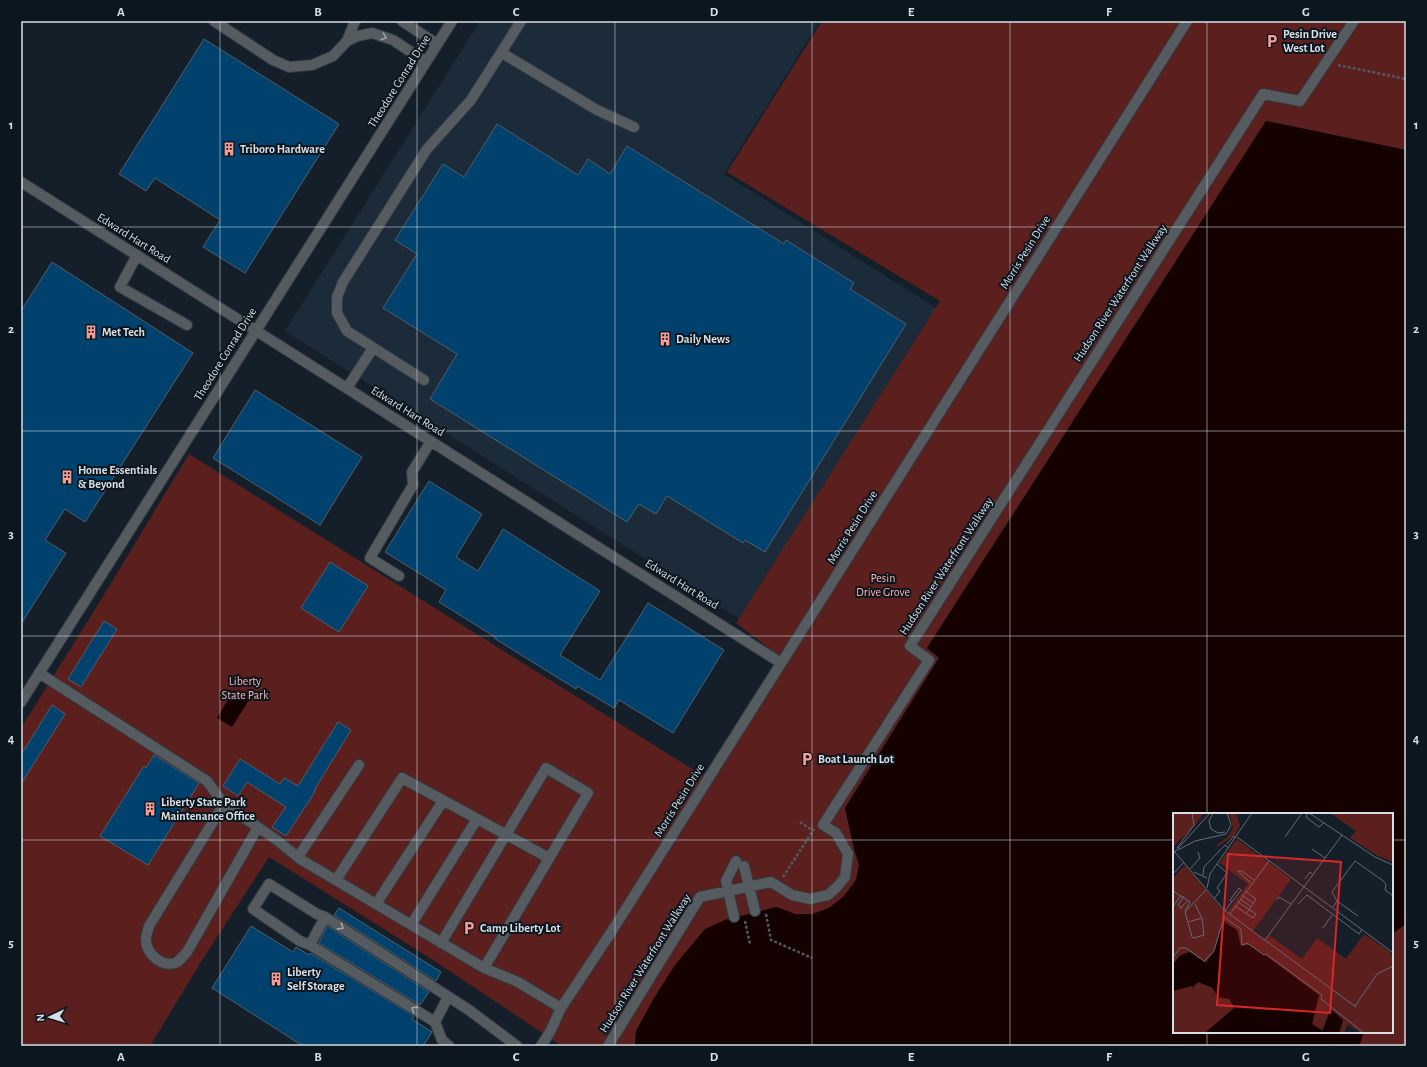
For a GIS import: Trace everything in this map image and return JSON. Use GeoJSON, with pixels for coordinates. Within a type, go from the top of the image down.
{"type":"FeatureCollection","features":[{"type":"Feature","properties":{"kind":"street"},"geometry":{"type":"LineString","coordinates":[[214,21],[273,60],[289,67],[312,65],[333,56],[347,41],[355,21]]}},
{"type":"Feature","properties":{"kind":"street"},"geometry":{"type":"LineString","coordinates":[[402,21],[437,44]]}},
{"type":"Feature","properties":{"kind":"street","name":"Theodore Conrad Drive"},"geometry":{"type":"LineString","coordinates":[[21,702],[452,21]]}},
{"type":"Feature","properties":{"kind":"street"},"geometry":{"type":"LineString","coordinates":[[424,380],[347,331],[337,313],[337,297],[343,282],[427,149],[471,100],[521,21]]}},
{"type":"Feature","properties":{"kind":"street","name":"Morris Pesin Drive"},"geometry":{"type":"LineString","coordinates":[[541,1046],[550,1032],[561,1008],[610,934],[1187,21]]}},
{"type":"Feature","properties":{"kind":"street","name":"Hudson River Waterfront Walkway"},"geometry":{"type":"LineString","coordinates":[[608,1046],[700,897],[771,882],[792,895],[810,899],[828,895],[837,887],[845,876],[848,854],[836,833],[823,825],[929,660],[910,646],[1263,94],[1300,101],[1354,21]]}},
{"type":"Feature","properties":{"kind":"street"},"geometry":{"type":"LineString","coordinates":[[347,41],[358,36],[372,33],[393,40],[426,62]]}},
{"type":"Feature","properties":{"kind":"street"},"geometry":{"type":"LineString","coordinates":[[502,53],[597,110],[634,127]]}},
{"type":"Feature","properties":{"kind":"street","name":"Edward Hart Road"},"geometry":{"type":"LineString","coordinates":[[21,182],[781,663]]}},
{"type":"Feature","properties":{"kind":"street"},"geometry":{"type":"LineString","coordinates":[[137,255],[120,287],[187,325]]}},
{"type":"Feature","properties":{"kind":"street"},"geometry":{"type":"LineString","coordinates":[[347,388],[373,348]]}},
{"type":"Feature","properties":{"kind":"street"},"geometry":{"type":"LineString","coordinates":[[399,576],[370,558],[413,485],[412,472],[430,441]]}},
{"type":"Feature","properties":{"kind":"street"},"geometry":{"type":"LineString","coordinates":[[39,673],[207,781],[224,804],[298,857],[484,968],[518,982],[561,1008]]}},
{"type":"Feature","properties":{"kind":"street"},"geometry":{"type":"LineString","coordinates":[[298,857],[359,765]]}},
{"type":"Feature","properties":{"kind":"street"},"geometry":{"type":"LineString","coordinates":[[441,943],[546,768],[588,793],[484,968]]}},
{"type":"Feature","properties":{"kind":"street"},"geometry":{"type":"LineString","coordinates":[[336,880],[402,778],[549,858]]}},
{"type":"Feature","properties":{"kind":"street"},"geometry":{"type":"LineString","coordinates":[[376,904],[443,801]]}},
{"type":"Feature","properties":{"kind":"street"},"geometry":{"type":"LineString","coordinates":[[224,804],[149,926],[146,939],[149,952],[158,961],[167,964],[177,962],[187,952],[258,827]]}},
{"type":"Feature","properties":{"kind":"street"},"geometry":{"type":"LineString","coordinates":[[411,925],[477,819]]}},
{"type":"Feature","properties":{"kind":"street"},"geometry":{"type":"LineString","coordinates":[[734,917],[726,881],[740,864],[760,912]]}},
{"type":"Feature","properties":{"kind":"street"},"geometry":{"type":"LineString","coordinates":[[449,1046],[442,1040],[435,1022],[310,945],[300,941],[253,909],[268,884],[317,914],[326,917],[469,1010],[516,1046]]}},
{"type":"Feature","properties":{"kind":"street"},"geometry":{"type":"LineString","coordinates":[[310,945],[326,917]]}},
{"type":"Feature","properties":{"kind":"street"},"geometry":{"type":"LineString","coordinates":[[435,1022],[448,997]]}},
{"type":"Feature","properties":{"kind":"path"},"geometry":{"type":"LineString","coordinates":[[1326,62],[1406,79]]}},
{"type":"Feature","properties":{"kind":"path"},"geometry":{"type":"LineString","coordinates":[[800,822],[813,830]]}},
{"type":"Feature","properties":{"kind":"path"},"geometry":{"type":"LineString","coordinates":[[777,886],[813,830],[823,825]]}},
{"type":"Feature","properties":{"kind":"path"},"geometry":{"type":"LineString","coordinates":[[760,912],[772,940],[812,958]]}},
{"type":"Feature","properties":{"kind":"shaded area"},"geometry":{"type":"Polygon","coordinates":[[[480,21],[820,21],[724,174],[936,308],[740,619],[285,331],[480,21]]]}},
{"type":"Feature","properties":{"kind":"shaded area"},"geometry":{"type":"Polygon","coordinates":[[[1266,121],[1406,150],[1406,924],[1393,933],[1393,813],[1173,813],[1173,1033],[1363,1033],[1361,1042],[1358,1046],[635,1046],[636,1031],[654,998],[675,965],[705,929],[725,920],[777,907],[795,914],[813,914],[829,908],[844,896],[856,880],[859,865],[845,808],[939,658],[927,648],[1266,121]]]}},
{"type":"Feature","properties":{"kind":"shaded area"},"geometry":{"type":"Polygon","coordinates":[[[234,690],[249,700],[232,727],[217,718],[234,690]]]}},
{"type":"Feature","properties":{"kind":"green space","name":"Liberty State Park"},"geometry":{"type":"Polygon","coordinates":[[[822,21],[1406,21],[1406,150],[1266,121],[927,648],[939,658],[845,808],[859,865],[856,880],[844,896],[829,908],[813,914],[795,914],[776,907],[725,920],[636,1031],[635,1046],[562,1046],[430,958],[269,857],[201,962],[150,1046],[21,1046],[21,728],[189,454],[713,782],[788,662],[736,623],[940,301],[727,172],[822,21]]]}},
{"type":"Feature","properties":{"kind":"green space"},"geometry":{"type":"Polygon","coordinates":[[[1406,858],[1406,1046],[1286,1046],[1284,1033],[1393,1033],[1393,859],[1406,858]]]}},
{"type":"Feature","properties":{"kind":"building","name":"Triboro Hardware"},"geometry":{"type":"Polygon","coordinates":[[[204,39],[339,124],[245,273],[203,247],[220,220],[155,178],[146,191],[119,174],[204,39]]]}},
{"type":"Feature","properties":{"kind":"building","name":"Daily News"},"geometry":{"type":"Polygon","coordinates":[[[497,124],[578,175],[588,159],[610,174],[627,146],[784,244],[786,240],[854,283],[850,289],[906,324],[765,552],[745,540],[743,543],[667,496],[656,514],[639,504],[627,522],[430,399],[457,354],[383,308],[417,254],[395,240],[443,164],[464,177],[497,124]]]}},
{"type":"Feature","properties":{"kind":"building"},"geometry":{"type":"Polygon","coordinates":[[[52,262],[193,353],[85,522],[65,509],[45,540],[66,553],[21,624],[21,311],[52,262]]]}},
{"type":"Feature","properties":{"kind":"building"},"geometry":{"type":"Polygon","coordinates":[[[255,390],[362,457],[320,525],[213,458],[255,390]]]}},
{"type":"Feature","properties":{"kind":"building"},"geometry":{"type":"Polygon","coordinates":[[[429,481],[482,514],[456,557],[478,571],[503,529],[600,591],[560,655],[600,680],[648,603],[724,650],[673,733],[619,700],[614,708],[577,686],[576,689],[494,638],[495,637],[439,602],[446,590],[385,552],[429,481]]]}},
{"type":"Feature","properties":{"kind":"building"},"geometry":{"type":"Polygon","coordinates":[[[330,562],[368,586],[339,632],[301,608],[330,562]]]}},
{"type":"Feature","properties":{"kind":"building"},"geometry":{"type":"Polygon","coordinates":[[[104,621],[117,629],[81,687],[68,679],[104,621]]]}},
{"type":"Feature","properties":{"kind":"building"},"geometry":{"type":"Polygon","coordinates":[[[52,705],[65,714],[21,784],[21,755],[52,705]]]}},
{"type":"Feature","properties":{"kind":"building"},"geometry":{"type":"Polygon","coordinates":[[[338,722],[351,730],[316,787],[313,795],[286,836],[272,827],[286,807],[247,782],[238,796],[223,786],[240,759],[280,784],[284,778],[298,786],[338,722]]]}},
{"type":"Feature","properties":{"kind":"building","name":"Liberty State Park Maintenance Office"},"geometry":{"type":"Polygon","coordinates":[[[154,755],[199,783],[148,865],[100,836],[144,766],[146,768],[154,755]]]}},
{"type":"Feature","properties":{"kind":"building"},"geometry":{"type":"Polygon","coordinates":[[[339,908],[441,972],[436,981],[334,915],[339,908]]]}},
{"type":"Feature","properties":{"kind":"building","name":"Liberty Self Storage"},"geometry":{"type":"Polygon","coordinates":[[[251,926],[293,952],[296,947],[309,955],[310,953],[414,1016],[412,1019],[432,1032],[423,1046],[303,1046],[212,988],[251,926]]]}},
{"type":"Feature","properties":{"kind":"building"},"geometry":{"type":"Polygon","coordinates":[[[327,926],[429,992],[420,1005],[319,943],[327,926]]]}},
{"type":"Feature","properties":{"kind":"place","name":"Pesin Drive West Lot"},"geometry":{"type":"Point","coordinates":[1272,41]}},
{"type":"Feature","properties":{"kind":"place","name":"Triboro Hardware"},"geometry":{"type":"Point","coordinates":[229,149]}},
{"type":"Feature","properties":{"kind":"place","name":"Met Tech"},"geometry":{"type":"Point","coordinates":[91,332]}},
{"type":"Feature","properties":{"kind":"place","name":"Daily News"},"geometry":{"type":"Point","coordinates":[665,339]}},
{"type":"Feature","properties":{"kind":"place","name":"Home Essentials & Beyond"},"geometry":{"type":"Point","coordinates":[67,477]}},
{"type":"Feature","properties":{"kind":"place","name":"Boat Launch Lot"},"geometry":{"type":"Point","coordinates":[807,759]}},
{"type":"Feature","properties":{"kind":"place","name":"Liberty State Park Maintenance Office"},"geometry":{"type":"Point","coordinates":[150,809]}},
{"type":"Feature","properties":{"kind":"place","name":"Camp Liberty Lot"},"geometry":{"type":"Point","coordinates":[469,928]}},
{"type":"Feature","properties":{"kind":"place","name":"Liberty Self Storage"},"geometry":{"type":"Point","coordinates":[276,979]}},
{"type":"Feature","properties":{"kind":"park label","name":"Pesin Drive Grove"},"geometry":{"type":"Point","coordinates":[883,585]}}]}
